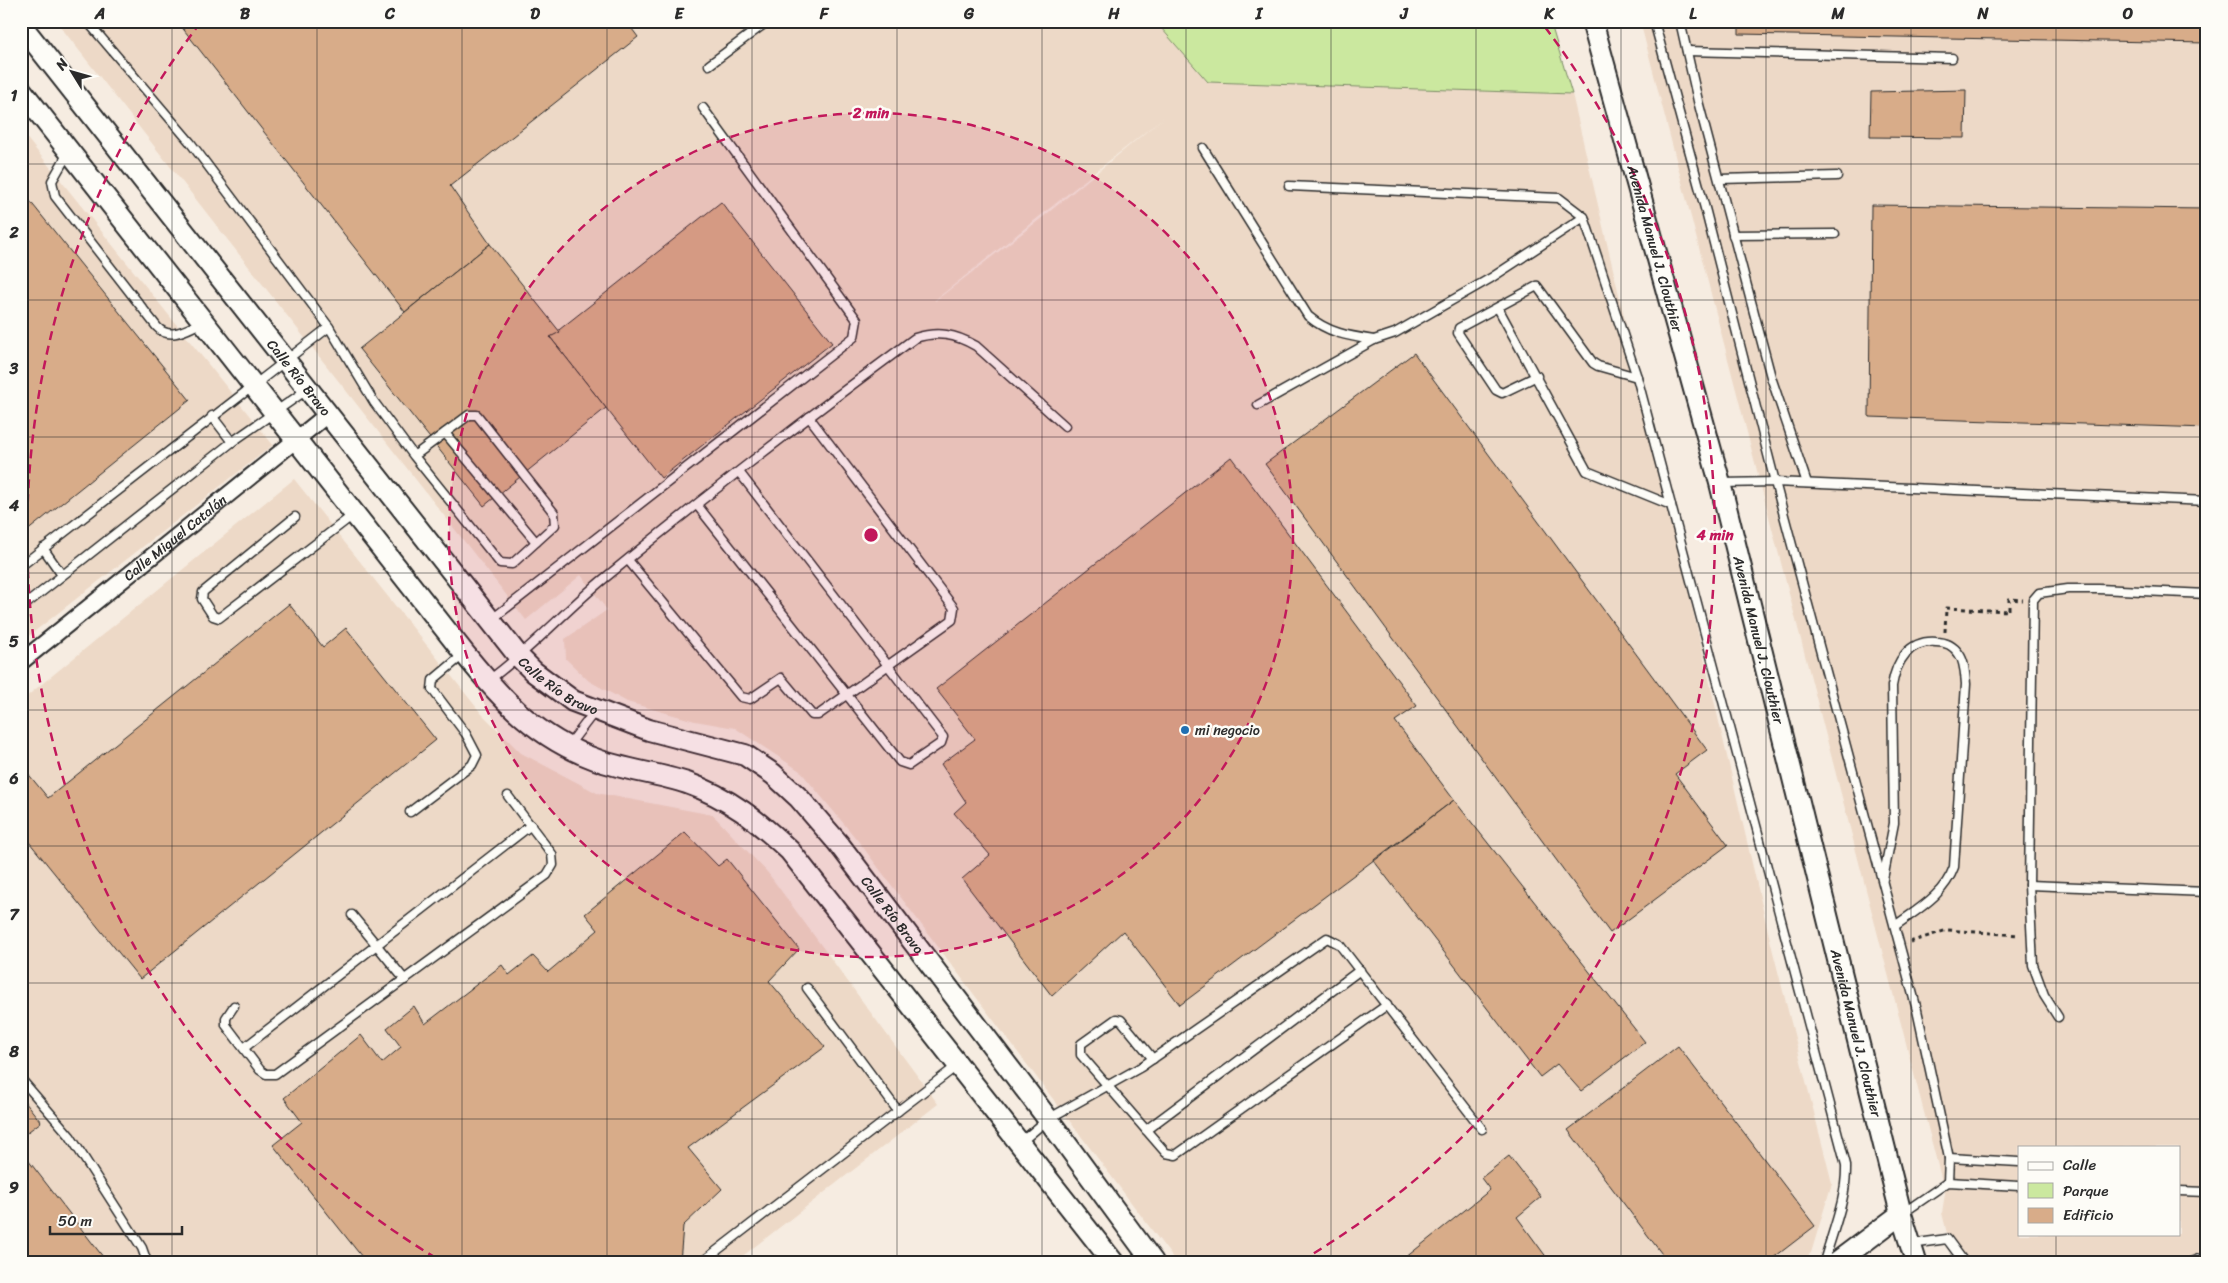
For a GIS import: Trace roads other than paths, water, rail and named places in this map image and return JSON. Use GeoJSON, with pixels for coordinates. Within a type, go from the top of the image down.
{"type":"FeatureCollection","features":[{"type":"Feature","properties":{"kind":"street","name":"Avenida Manuel J. Clouthier"},"geometry":{"type":"LineString","coordinates":[[1592,21],[1720,483],[1902,1214],[1914,1253]]}},
{"type":"Feature","properties":{"kind":"street","name":"Calle Río Bravo"},"geometry":{"type":"LineString","coordinates":[[21,25],[520,658],[553,688],[573,701],[649,730],[744,755],[773,774],[799,798],[838,843],[1048,1119],[1153,1262]]}},
{"type":"Feature","properties":{"kind":"street"},"geometry":{"type":"LineString","coordinates":[[21,90],[487,682],[520,716],[568,746],[595,759],[687,784],[726,801],[753,817],[790,851],[1092,1234],[1112,1262]]}},
{"type":"Feature","properties":{"kind":"street","name":"Calle Miguel Catalán"},"geometry":{"type":"LineString","coordinates":[[21,662],[298,441],[328,414]]}},
{"type":"Feature","properties":{"kind":"street"},"geometry":{"type":"LineString","coordinates":[[1837,1262],[1902,1214]]}},
{"type":"Feature","properties":{"kind":"street"},"geometry":{"type":"LineString","coordinates":[[1092,1234],[1118,1216]]}},
{"type":"Feature","properties":{"kind":"lane"},"geometry":{"type":"LineString","coordinates":[[87,21],[190,142],[329,327],[374,402],[414,456],[500,562],[512,564],[555,525],[556,516],[480,417],[469,414],[414,456]]}},
{"type":"Feature","properties":{"kind":"lane"},"geometry":{"type":"LineString","coordinates":[[709,65],[768,21]]}},
{"type":"Feature","properties":{"kind":"lane"},"geometry":{"type":"LineString","coordinates":[[1654,21],[1706,212],[1775,482],[1917,1010],[1949,1158],[1948,1182]]}},
{"type":"Feature","properties":{"kind":"lane"},"geometry":{"type":"LineString","coordinates":[[1680,21],[1698,101],[1771,377],[1807,483]]}},
{"type":"Feature","properties":{"kind":"lane"},"geometry":{"type":"LineString","coordinates":[[1687,51],[1952,58]]}},
{"type":"Feature","properties":{"kind":"lane"},"geometry":{"type":"LineString","coordinates":[[491,620],[854,337],[857,320],[703,108]]}},
{"type":"Feature","properties":{"kind":"lane"},"geometry":{"type":"LineString","coordinates":[[1204,148],[1308,316],[1320,326],[1337,334],[1374,340]]}},
{"type":"Feature","properties":{"kind":"lane"},"geometry":{"type":"LineString","coordinates":[[69,151],[54,177],[52,190],[151,319],[160,330],[170,334],[177,334],[203,322]]}},
{"type":"Feature","properties":{"kind":"lane"},"geometry":{"type":"LineString","coordinates":[[1720,179],[1837,176]]}},
{"type":"Feature","properties":{"kind":"lane"},"geometry":{"type":"LineString","coordinates":[[1289,186],[1559,198],[1584,217],[1637,377],[1846,1165],[1847,1180],[1843,1198],[1824,1262]]}},
{"type":"Feature","properties":{"kind":"lane"},"geometry":{"type":"LineString","coordinates":[[1258,405],[1374,340],[1395,333],[1491,278],[1584,217]]}},
{"type":"Feature","properties":{"kind":"lane"},"geometry":{"type":"LineString","coordinates":[[1733,235],[1835,234]]}},
{"type":"Feature","properties":{"kind":"lane"},"geometry":{"type":"LineString","coordinates":[[1537,376],[1502,393],[1496,390],[1458,333],[1459,328],[1537,286],[1593,363],[1637,377]]}},
{"type":"Feature","properties":{"kind":"lane"},"geometry":{"type":"LineString","coordinates":[[1498,308],[1537,376],[1587,471],[1671,504]]}},
{"type":"Feature","properties":{"kind":"lane"},"geometry":{"type":"LineString","coordinates":[[21,566],[253,384],[329,327]]}},
{"type":"Feature","properties":{"kind":"lane"},"geometry":{"type":"LineString","coordinates":[[487,682],[520,658],[598,584],[809,417],[915,338],[930,333],[943,333],[960,337],[976,346],[1065,426]]}},
{"type":"Feature","properties":{"kind":"lane"},"geometry":{"type":"LineString","coordinates":[[21,608],[232,442],[308,388]]}},
{"type":"Feature","properties":{"kind":"lane"},"geometry":{"type":"LineString","coordinates":[[212,416],[232,442]]}},
{"type":"Feature","properties":{"kind":"lane"},"geometry":{"type":"LineString","coordinates":[[628,560],[740,697],[750,699],[781,678],[809,714],[815,716],[952,620],[954,608],[809,417]]}},
{"type":"Feature","properties":{"kind":"lane"},"geometry":{"type":"LineString","coordinates":[[444,433],[536,542]]}},
{"type":"Feature","properties":{"kind":"lane"},"geometry":{"type":"LineString","coordinates":[[697,505],[845,695],[903,764],[909,765],[941,744],[943,737],[739,472]]}},
{"type":"Feature","properties":{"kind":"lane"},"geometry":{"type":"LineString","coordinates":[[1720,483],[1807,483],[2207,501]]}},
{"type":"Feature","properties":{"kind":"lane"},"geometry":{"type":"LineString","coordinates":[[295,517],[203,592],[202,600],[213,616],[219,618],[354,513]]}},
{"type":"Feature","properties":{"kind":"lane"},"geometry":{"type":"LineString","coordinates":[[43,548],[62,575]]}},
{"type":"Feature","properties":{"kind":"lane"},"geometry":{"type":"LineString","coordinates":[[2058,1017],[2037,980],[2033,965],[2029,885],[2033,600],[2039,593],[2068,589],[2171,591],[2207,594]]}},
{"type":"Feature","properties":{"kind":"lane"},"geometry":{"type":"LineString","coordinates":[[1883,881],[1894,823],[1892,686],[1895,670],[1902,658],[1917,644],[1926,641],[1945,642],[1954,648],[1962,659],[1966,684],[1954,867],[1950,880],[1942,891],[1895,926]]}},
{"type":"Feature","properties":{"kind":"lane"},"geometry":{"type":"LineString","coordinates":[[410,812],[472,765],[476,755],[466,734],[432,689],[434,680],[464,653]]}},
{"type":"Feature","properties":{"kind":"lane"},"geometry":{"type":"LineString","coordinates":[[568,746],[595,711]]}},
{"type":"Feature","properties":{"kind":"lane"},"geometry":{"type":"LineString","coordinates":[[234,1006],[226,1018],[226,1025],[263,1072],[275,1074],[547,874],[553,865],[552,854],[508,796]]}},
{"type":"Feature","properties":{"kind":"lane"},"geometry":{"type":"LineString","coordinates":[[244,1048],[531,825]]}},
{"type":"Feature","properties":{"kind":"lane"},"geometry":{"type":"LineString","coordinates":[[2029,885],[2207,892]]}},
{"type":"Feature","properties":{"kind":"lane"},"geometry":{"type":"LineString","coordinates":[[352,915],[405,980]]}},
{"type":"Feature","properties":{"kind":"lane"},"geometry":{"type":"LineString","coordinates":[[1020,1143],[1048,1119],[1108,1087],[1153,1059],[1322,940],[1330,938],[1339,944],[1360,970],[1482,1129]]}},
{"type":"Feature","properties":{"kind":"lane"},"geometry":{"type":"LineString","coordinates":[[1146,1130],[1360,970]]}},
{"type":"Feature","properties":{"kind":"lane"},"geometry":{"type":"LineString","coordinates":[[807,988],[898,1111]]}},
{"type":"Feature","properties":{"kind":"lane"},"geometry":{"type":"LineString","coordinates":[[1153,1059],[1122,1020],[1116,1019],[1081,1044],[1081,1055],[1108,1087],[1166,1153],[1176,1155],[1387,1006]]}},
{"type":"Feature","properties":{"kind":"lane"},"geometry":{"type":"LineString","coordinates":[[702,1262],[959,1065]]}},
{"type":"Feature","properties":{"kind":"lane"},"geometry":{"type":"LineString","coordinates":[[21,1079],[70,1136],[142,1248],[147,1262]]}},
{"type":"Feature","properties":{"kind":"lane"},"geometry":{"type":"LineString","coordinates":[[1949,1158],[2018,1162]]}},
{"type":"Feature","properties":{"kind":"lane"},"geometry":{"type":"LineString","coordinates":[[1902,1214],[1948,1182],[2018,1186]]}},
{"type":"Feature","properties":{"kind":"lane"},"geometry":{"type":"LineString","coordinates":[[2180,1191],[2207,1192]]}},
{"type":"Feature","properties":{"kind":"lane"},"geometry":{"type":"LineString","coordinates":[[1914,1253],[1947,1239],[1964,1262]]}},
{"type":"Feature","properties":{"kind":"lane"},"geometry":{"type":"LineString","coordinates":[[2191,1262],[2207,1256]]}},
{"type":"Feature","properties":{"kind":"place","name":"mi negocio"},"geometry":{"type":"Point","coordinates":[1185,730]}}]}
